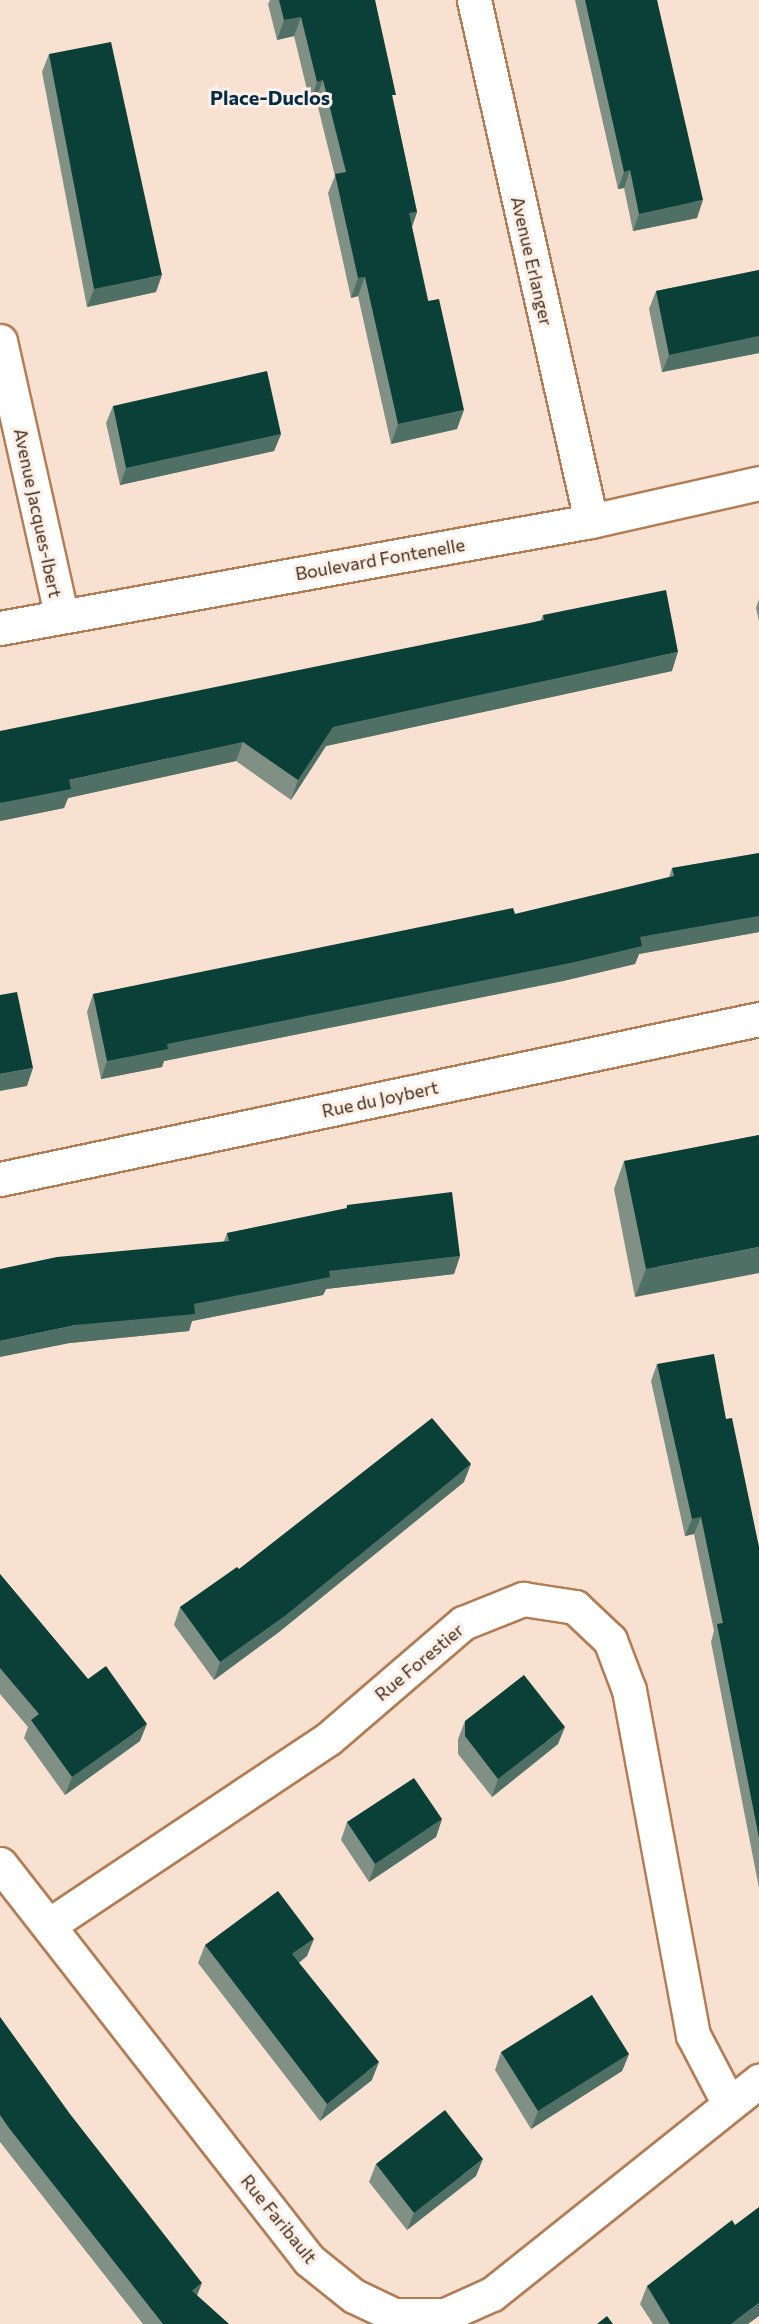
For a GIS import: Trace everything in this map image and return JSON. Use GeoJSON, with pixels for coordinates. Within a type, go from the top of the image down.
{"type":"FeatureCollection","features":[{"type":"Feature","properties":{"kind":"street","name":"Avenue Erlanger"},"geometry":{"type":"LineString","coordinates":[[474,0],[591,521]]}},
{"type":"Feature","properties":{"kind":"street","name":"Avenue Jacques-Ibert"},"geometry":{"type":"LineString","coordinates":[[0,341],[61,615]]}},
{"type":"Feature","properties":{"kind":"street","name":"Boulevard Fontenelle"},"geometry":{"type":"LineString","coordinates":[[0,628],[61,615],[591,521],[759,483]]}},
{"type":"Feature","properties":{"kind":"street","name":"Rue du Joybert"},"geometry":{"type":"LineString","coordinates":[[0,1179],[759,1019]]}},
{"type":"Feature","properties":{"kind":"street","name":"Rue Forestier"},"geometry":{"type":"LineString","coordinates":[[49,1925],[328,1739],[463,1623],[523,1599],[575,1607],[610,1640],[629,1690],[693,2035],[729,2104]]}},
{"type":"Feature","properties":{"kind":"street","name":"Rue Faribault"},"geometry":{"type":"LineString","coordinates":[[0,1864],[309,2260],[354,2296],[394,2315],[445,2315],[492,2294],[759,2081]]}},
{"type":"Feature","properties":{"kind":"building"},"geometry":{"type":"Polygon","coordinates":[[[279,0],[375,0],[396,95],[392,95],[417,212],[409,213],[428,301],[439,299],[464,410],[398,424],[365,277],[358,278],[335,174],[346,172],[323,80],[317,82],[301,17],[284,20],[279,0]]]}},
{"type":"Feature","properties":{"kind":"building"},"geometry":{"type":"Polygon","coordinates":[[[585,0],[657,0],[703,200],[639,214],[630,170],[624,172],[585,0]]]}},
{"type":"Feature","properties":{"kind":"building"},"geometry":{"type":"Polygon","coordinates":[[[111,42],[162,275],[94,289],[49,54],[111,42]]]}},
{"type":"Feature","properties":{"kind":"building"},"geometry":{"type":"Polygon","coordinates":[[[759,270],[759,336],[669,355],[656,291],[759,270]]]}},
{"type":"Feature","properties":{"kind":"building"},"geometry":{"type":"Polygon","coordinates":[[[267,371],[281,434],[126,468],[113,406],[267,371]]]}},
{"type":"Feature","properties":{"kind":"building"},"geometry":{"type":"Polygon","coordinates":[[[666,590],[678,652],[333,727],[298,780],[243,742],[69,780],[71,789],[0,803],[0,731],[544,620],[543,615],[666,590]]]}},
{"type":"Feature","properties":{"kind":"building"},"geometry":{"type":"Polygon","coordinates":[[[759,853],[759,916],[640,937],[642,946],[570,963],[167,1044],[168,1049],[107,1061],[93,994],[513,908],[515,914],[674,876],[672,868],[759,853]]]}},
{"type":"Feature","properties":{"kind":"building"},"geometry":{"type":"Polygon","coordinates":[[[17,992],[33,1068],[0,1074],[0,995],[17,992]]]}},
{"type":"Feature","properties":{"kind":"building"},"geometry":{"type":"Polygon","coordinates":[[[759,1135],[759,1247],[646,1269],[624,1161],[759,1135]]]}},
{"type":"Feature","properties":{"kind":"building"},"geometry":{"type":"Polygon","coordinates":[[[452,1192],[460,1256],[329,1271],[330,1277],[194,1304],[195,1314],[76,1325],[0,1341],[0,1269],[57,1257],[229,1241],[227,1233],[347,1208],[347,1205],[452,1192]]]}},
{"type":"Feature","properties":{"kind":"building"},"geometry":{"type":"Polygon","coordinates":[[[714,1354],[726,1419],[732,1418],[759,1547],[759,1838],[717,1624],[723,1623],[701,1517],[692,1519],[657,1364],[714,1354]]]}},
{"type":"Feature","properties":{"kind":"building"},"geometry":{"type":"Polygon","coordinates":[[[432,1418],[471,1464],[286,1615],[220,1662],[180,1607],[237,1567],[239,1569],[432,1418]]]}},
{"type":"Feature","properties":{"kind":"building"},"geometry":{"type":"Polygon","coordinates":[[[0,1574],[88,1679],[106,1666],[147,1724],[72,1777],[31,1720],[39,1714],[0,1668],[0,1574]]]}},
{"type":"Feature","properties":{"kind":"building"},"geometry":{"type":"Polygon","coordinates":[[[524,1675],[565,1727],[498,1779],[465,1736],[465,1721],[524,1675]]]}},
{"type":"Feature","properties":{"kind":"building"},"geometry":{"type":"Polygon","coordinates":[[[414,1778],[442,1819],[375,1864],[347,1822],[414,1778]]]}},
{"type":"Feature","properties":{"kind":"building"},"geometry":{"type":"Polygon","coordinates":[[[278,1891],[314,1939],[292,1954],[379,2062],[327,2104],[205,1945],[278,1891]]]}},
{"type":"Feature","properties":{"kind":"building"},"geometry":{"type":"Polygon","coordinates":[[[592,1995],[629,2054],[538,2111],[501,2052],[592,1995]]]}},
{"type":"Feature","properties":{"kind":"building"},"geometry":{"type":"Polygon","coordinates":[[[0,2017],[70,2114],[202,2283],[192,2291],[229,2324],[163,2324],[9,2128],[0,2115],[0,2017]]]}},
{"type":"Feature","properties":{"kind":"building"},"geometry":{"type":"Polygon","coordinates":[[[445,2110],[483,2159],[414,2213],[376,2164],[445,2110]]]}},
{"type":"Feature","properties":{"kind":"building"},"geometry":{"type":"Polygon","coordinates":[[[759,2207],[759,2303],[731,2324],[670,2324],[647,2286],[732,2220],[735,2225],[759,2207]]]}},
{"type":"Feature","properties":{"kind":"building"},"geometry":{"type":"Polygon","coordinates":[[[607,2316],[613,2324],[597,2324],[607,2316]]]}},
{"type":"Feature","properties":{"kind":"district","name":"Place-Duclos"},"geometry":{"type":"Point","coordinates":[270,97]}}]}
